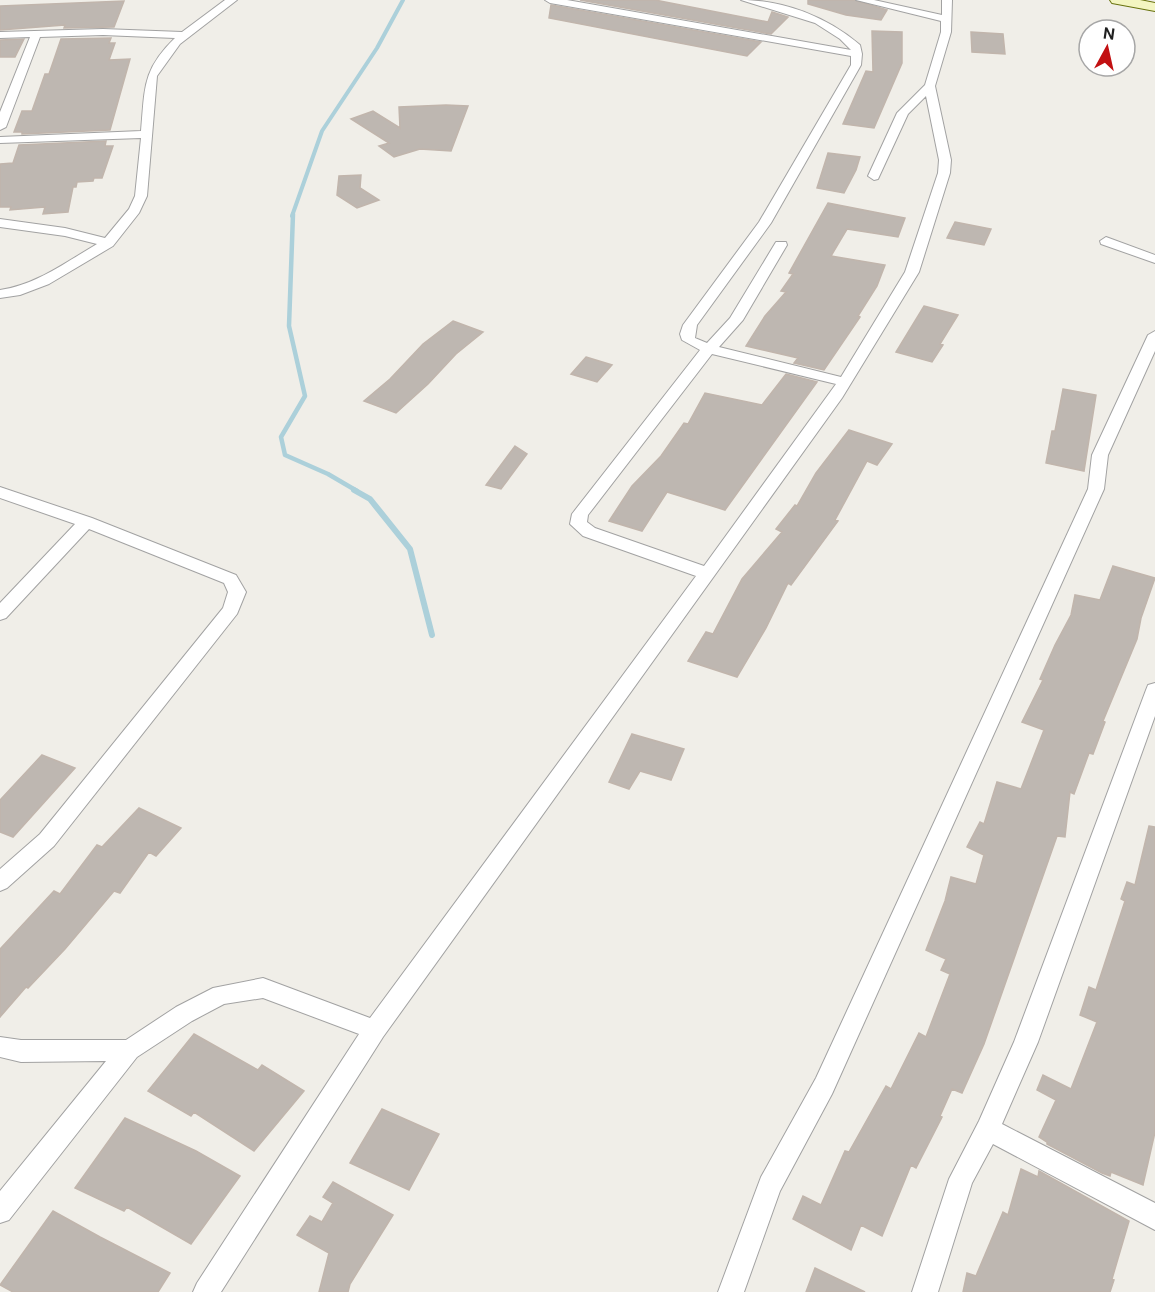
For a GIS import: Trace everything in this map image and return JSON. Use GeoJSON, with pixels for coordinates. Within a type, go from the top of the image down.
{"type":"FeatureCollection","features":[{"type":"Feature","properties":{"kind":"street"},"geometry":{"type":"LineString","coordinates":[[0,294],[15,292],[44,281],[108,243],[135,210],[141,196],[152,76],[157,65],[198,22],[232,0]]}},
{"type":"Feature","properties":{"kind":"street"},"geometry":{"type":"LineString","coordinates":[[550,0],[857,54]]}},
{"type":"Feature","properties":{"kind":"street"},"geometry":{"type":"LineString","coordinates":[[746,0],[786,9],[822,22],[845,36],[856,47],[856,66],[765,223],[690,325],[687,334],[689,340],[709,349],[845,382]]}},
{"type":"Feature","properties":{"kind":"street"},"geometry":{"type":"LineString","coordinates":[[861,0],[947,19]]}},
{"type":"Feature","properties":{"kind":"street"},"geometry":{"type":"LineString","coordinates":[[206,1292],[375,1030],[709,573],[845,382],[912,272],[941,188],[945,160],[930,86],[946,32],[946,0]]}},
{"type":"Feature","properties":{"kind":"street"},"geometry":{"type":"LineString","coordinates":[[1117,0],[1155,7]]}},
{"type":"Feature","properties":{"kind":"street"},"geometry":{"type":"LineString","coordinates":[[0,35],[103,32],[184,35]]}},
{"type":"Feature","properties":{"kind":"street"},"geometry":{"type":"LineString","coordinates":[[0,127],[36,34]]}},
{"type":"Feature","properties":{"kind":"street"},"geometry":{"type":"LineString","coordinates":[[874,177],[903,113],[930,86]]}},
{"type":"Feature","properties":{"kind":"street"},"geometry":{"type":"LineString","coordinates":[[0,141],[147,134]]}},
{"type":"Feature","properties":{"kind":"street"},"geometry":{"type":"LineString","coordinates":[[0,223],[65,232],[108,243]]}},
{"type":"Feature","properties":{"kind":"street"},"geometry":{"type":"LineString","coordinates":[[1106,241],[1155,260]]}},
{"type":"Feature","properties":{"kind":"street"},"geometry":{"type":"LineString","coordinates":[[709,573],[589,532],[578,524],[580,514],[709,349],[736,320],[781,245]]}},
{"type":"Feature","properties":{"kind":"street"},"geometry":{"type":"LineString","coordinates":[[731,1292],[770,1186],[824,1086],[1096,489],[1100,455],[1155,335]]}},
{"type":"Feature","properties":{"kind":"street"},"geometry":{"type":"LineString","coordinates":[[0,492],[86,522],[230,579],[237,592],[231,610],[47,840],[0,882]]}},
{"type":"Feature","properties":{"kind":"street"},"geometry":{"type":"LineString","coordinates":[[0,614],[86,522]]}},
{"type":"Feature","properties":{"kind":"street"},"geometry":{"type":"LineString","coordinates":[[925,1292],[962,1179],[988,1129],[1026,1042],[1155,690]]}},
{"type":"Feature","properties":{"kind":"street"},"geometry":{"type":"LineString","coordinates":[[0,1211],[129,1050],[184,1014],[221,995],[262,988],[375,1030]]}},
{"type":"Feature","properties":{"kind":"street"},"geometry":{"type":"LineString","coordinates":[[0,1047],[21,1052],[129,1050]]}},
{"type":"Feature","properties":{"kind":"street"},"geometry":{"type":"LineString","coordinates":[[988,1129],[1155,1217]]}},
{"type":"Feature","properties":{"kind":"building"},"geometry":{"type":"Polygon","coordinates":[[[580,0],[655,0],[768,22],[772,12],[788,17],[771,34],[580,0]]]}},
{"type":"Feature","properties":{"kind":"building"},"geometry":{"type":"Polygon","coordinates":[[[808,0],[854,0],[887,10],[881,20],[846,15],[808,4],[808,0]]]}},
{"type":"Feature","properties":{"kind":"building"},"geometry":{"type":"Polygon","coordinates":[[[124,1],[114,27],[64,28],[65,25],[0,30],[0,6],[124,1]]]}},
{"type":"Feature","properties":{"kind":"building"},"geometry":{"type":"Polygon","coordinates":[[[551,5],[761,42],[747,56],[549,18],[551,5]]]}},
{"type":"Feature","properties":{"kind":"building"},"geometry":{"type":"Polygon","coordinates":[[[872,31],[902,32],[902,63],[874,128],[843,124],[866,71],[873,72],[872,31]]]}},
{"type":"Feature","properties":{"kind":"building"},"geometry":{"type":"Polygon","coordinates":[[[971,32],[1003,34],[1005,54],[972,52],[971,32]]]}},
{"type":"Feature","properties":{"kind":"building"},"geometry":{"type":"Polygon","coordinates":[[[111,38],[109,43],[115,43],[109,60],[130,59],[110,130],[22,134],[22,132],[14,132],[22,111],[32,111],[45,74],[49,74],[61,39],[111,38]]]}},
{"type":"Feature","properties":{"kind":"building"},"geometry":{"type":"Polygon","coordinates":[[[24,39],[15,57],[0,57],[0,40],[24,39]]]}},
{"type":"Feature","properties":{"kind":"building"},"geometry":{"type":"Polygon","coordinates":[[[468,106],[451,151],[420,149],[394,157],[379,146],[389,143],[351,119],[373,111],[400,128],[399,107],[468,106]]]}},
{"type":"Feature","properties":{"kind":"building"},"geometry":{"type":"Polygon","coordinates":[[[106,141],[105,146],[113,146],[102,178],[77,182],[76,187],[73,187],[68,212],[43,214],[45,207],[10,210],[11,207],[0,207],[0,164],[13,163],[19,145],[106,141]]]}},
{"type":"Feature","properties":{"kind":"building"},"geometry":{"type":"Polygon","coordinates":[[[828,153],[860,157],[844,193],[817,188],[828,153]]]}},
{"type":"Feature","properties":{"kind":"building"},"geometry":{"type":"Polygon","coordinates":[[[361,175],[360,188],[379,200],[357,208],[337,195],[339,176],[361,175]]]}},
{"type":"Feature","properties":{"kind":"building"},"geometry":{"type":"Polygon","coordinates":[[[828,203],[905,218],[898,237],[847,229],[831,256],[885,265],[877,286],[858,316],[860,317],[824,370],[794,363],[798,358],[746,346],[765,316],[786,292],[781,291],[793,274],[789,273],[828,203]]]}},
{"type":"Feature","properties":{"kind":"building"},"geometry":{"type":"Polygon","coordinates":[[[955,222],[991,229],[984,245],[947,238],[955,222]]]}},
{"type":"Feature","properties":{"kind":"building"},"geometry":{"type":"Polygon","coordinates":[[[924,306],[958,315],[932,362],[896,352],[924,306]]]}},
{"type":"Feature","properties":{"kind":"building"},"geometry":{"type":"Polygon","coordinates":[[[453,321],[483,332],[456,354],[396,413],[364,401],[390,379],[423,344],[453,321]]]}},
{"type":"Feature","properties":{"kind":"building"},"geometry":{"type":"Polygon","coordinates":[[[586,357],[612,365],[597,382],[571,374],[586,357]]]}},
{"type":"Feature","properties":{"kind":"building"},"geometry":{"type":"Polygon","coordinates":[[[786,374],[817,382],[725,510],[667,492],[642,531],[609,521],[632,486],[661,456],[684,423],[688,424],[705,393],[762,405],[786,374]]]}},
{"type":"Feature","properties":{"kind":"building"},"geometry":{"type":"Polygon","coordinates":[[[1063,389],[1096,395],[1084,471],[1046,463],[1063,389]]]}},
{"type":"Feature","properties":{"kind":"building"},"geometry":{"type":"Polygon","coordinates":[[[849,430],[892,444],[877,465],[867,461],[835,520],[838,521],[791,585],[788,583],[766,628],[737,677],[688,661],[706,632],[713,634],[742,579],[782,532],[776,529],[795,505],[797,506],[816,473],[849,430]]]}},
{"type":"Feature","properties":{"kind":"building"},"geometry":{"type":"Polygon","coordinates":[[[515,446],[527,454],[501,489],[486,485],[515,446]]]}},
{"type":"Feature","properties":{"kind":"building"},"geometry":{"type":"Polygon","coordinates":[[[1113,566],[1155,578],[1141,618],[1137,639],[1103,721],[1105,722],[1093,754],[1089,753],[1074,794],[1070,792],[1065,837],[1057,836],[984,1044],[962,1093],[952,1089],[940,1116],[942,1117],[916,1168],[911,1165],[882,1236],[861,1225],[851,1250],[793,1219],[803,1196],[821,1205],[845,1151],[849,1152],[886,1086],[891,1089],[919,1033],[926,1037],[950,974],[941,970],[946,959],[926,950],[945,901],[951,877],[976,884],[984,855],[967,847],[980,822],[984,824],[997,782],[1021,789],[1044,730],[1022,722],[1043,680],[1040,679],[1055,645],[1071,615],[1075,595],[1100,600],[1113,566]]]}},
{"type":"Feature","properties":{"kind":"building"},"geometry":{"type":"Polygon","coordinates":[[[632,734],[684,749],[671,780],[640,771],[629,789],[609,782],[632,734]]]}},
{"type":"Feature","properties":{"kind":"building"},"geometry":{"type":"Polygon","coordinates":[[[42,755],[75,768],[13,837],[0,832],[0,800],[42,755]]]}},
{"type":"Feature","properties":{"kind":"building"},"geometry":{"type":"Polygon","coordinates":[[[139,808],[181,828],[156,856],[149,852],[120,893],[114,891],[65,949],[28,988],[26,987],[0,1017],[0,949],[54,891],[60,894],[97,845],[102,847],[139,808]]]}},
{"type":"Feature","properties":{"kind":"building"},"geometry":{"type":"Polygon","coordinates":[[[1149,826],[1155,827],[1155,1132],[1143,1185],[1111,1172],[1110,1176],[1102,1173],[1047,1144],[1039,1137],[1056,1100],[1037,1090],[1043,1075],[1071,1089],[1097,1022],[1080,1015],[1089,987],[1096,990],[1125,901],[1121,899],[1127,882],[1135,885],[1149,826]]]}},
{"type":"Feature","properties":{"kind":"building"},"geometry":{"type":"Polygon","coordinates":[[[194,1034],[258,1070],[262,1065],[304,1091],[254,1151],[194,1112],[191,1116],[148,1091],[194,1034]]]}},
{"type":"Feature","properties":{"kind":"building"},"geometry":{"type":"Polygon","coordinates":[[[382,1109],[439,1134],[409,1190],[350,1163],[382,1109]]]}},
{"type":"Feature","properties":{"kind":"building"},"geometry":{"type":"Polygon","coordinates":[[[125,1118],[196,1151],[240,1176],[191,1244],[127,1207],[124,1211],[75,1188],[125,1118]]]}},
{"type":"Feature","properties":{"kind":"building"},"geometry":{"type":"Polygon","coordinates":[[[1021,1169],[1038,1177],[1039,1171],[1129,1221],[1110,1292],[963,1292],[967,1273],[976,1276],[1003,1212],[1008,1215],[1021,1169]]]}},
{"type":"Feature","properties":{"kind":"building"},"geometry":{"type":"Polygon","coordinates":[[[333,1182],[393,1215],[350,1284],[348,1292],[319,1292],[329,1253],[297,1235],[310,1216],[322,1222],[333,1203],[323,1197],[333,1182]]]}},
{"type":"Feature","properties":{"kind":"building"},"geometry":{"type":"Polygon","coordinates":[[[53,1211],[170,1273],[158,1292],[13,1292],[0,1285],[53,1211]]]}},
{"type":"Feature","properties":{"kind":"building"},"geometry":{"type":"Polygon","coordinates":[[[815,1268],[865,1292],[806,1292],[815,1268]]]}},
{"type":"Feature","properties":{"kind":"waterway"},"geometry":{"type":"LineString","coordinates":[[292,216],[322,131],[377,48],[403,0]]}},
{"type":"Feature","properties":{"kind":"waterway"},"geometry":{"type":"LineString","coordinates":[[293,214],[289,326],[305,396],[281,437],[285,455],[328,474],[357,491]]}},
{"type":"Feature","properties":{"kind":"waterway"},"geometry":{"type":"LineString","coordinates":[[354,490],[370,499],[410,549],[432,635]]}}]}
